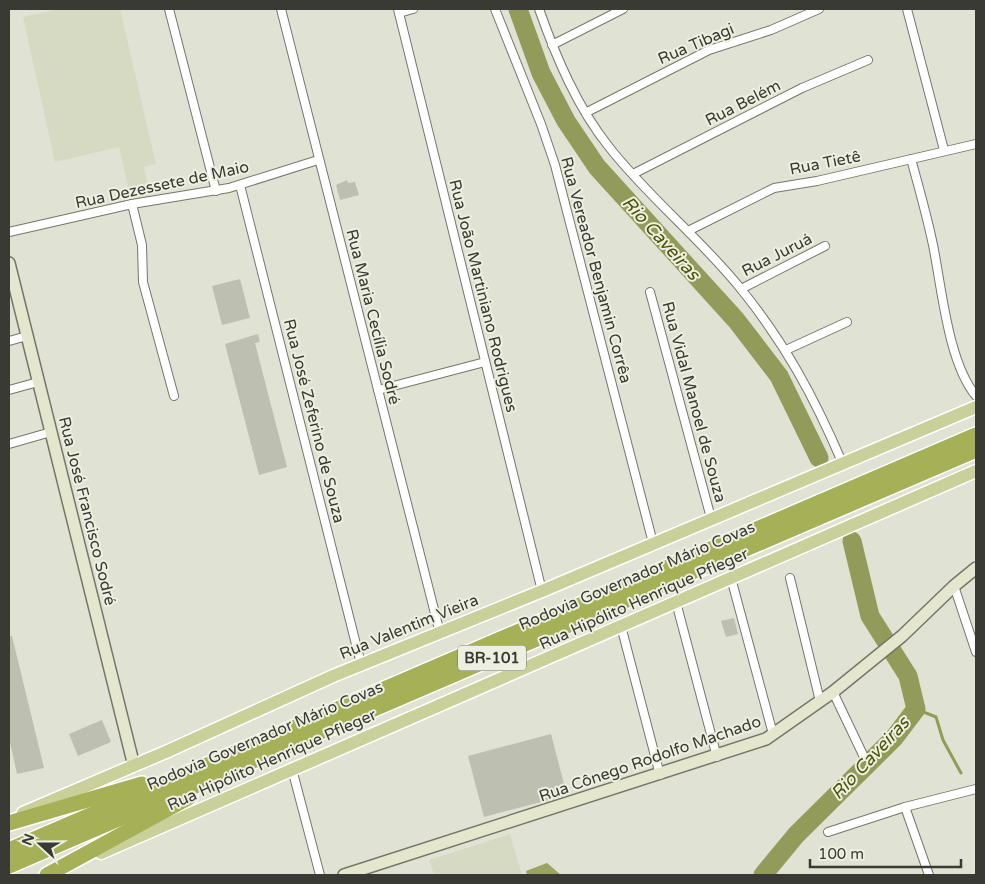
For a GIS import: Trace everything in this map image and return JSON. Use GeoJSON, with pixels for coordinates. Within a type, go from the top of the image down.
{"type":"FeatureCollection","features":[{"type":"Feature","properties":{"kind":"highway","name":"Rodovia Governador Mário Covas"},"geometry":{"type":"LineString","coordinates":[[9,850],[976,435]]}},
{"type":"Feature","properties":{"kind":"highway","name":"Rodovia Governador Mário Covas"},"geometry":{"type":"LineString","coordinates":[[9,866],[976,450]]}},
{"type":"Feature","properties":{"kind":"highway"},"geometry":{"type":"LineString","coordinates":[[48,875],[273,752]]}},
{"type":"Feature","properties":{"kind":"highway"},"geometry":{"type":"LineString","coordinates":[[9,821],[206,766]]}},
{"type":"Feature","properties":{"kind":"main road","name":"Rua José Francisco Sodré"},"geometry":{"type":"LineString","coordinates":[[9,263],[134,766]]}},
{"type":"Feature","properties":{"kind":"main road","name":"Rua Valentim Vieira"},"geometry":{"type":"LineString","coordinates":[[9,821],[361,664],[542,591],[976,406]]}},
{"type":"Feature","properties":{"kind":"main road","name":"Rua Hipólito Henrique Pfleger"},"geometry":{"type":"LineString","coordinates":[[48,875],[976,471]]}},
{"type":"Feature","properties":{"kind":"main road","name":"Rua Cônego Rodolfo Machado"},"geometry":{"type":"LineString","coordinates":[[344,875],[760,742],[833,692],[877,657],[976,568]]}},
{"type":"Feature","properties":{"kind":"street"},"geometry":{"type":"LineString","coordinates":[[170,9],[216,191]]}},
{"type":"Feature","properties":{"kind":"street","name":"Rua Maria Cecília Sodré"},"geometry":{"type":"LineString","coordinates":[[281,9],[440,633]]}},
{"type":"Feature","properties":{"kind":"street"},"geometry":{"type":"LineString","coordinates":[[398,11],[413,9]]}},
{"type":"Feature","properties":{"kind":"street","name":"Rua Vereador Benjamin Corrêa"},"geometry":{"type":"LineString","coordinates":[[496,9],[541,124],[557,174],[653,543]]}},
{"type":"Feature","properties":{"kind":"street"},"geometry":{"type":"LineString","coordinates":[[539,9],[552,45],[587,112],[609,146],[741,289],[786,350],[812,395],[842,462]]}},
{"type":"Feature","properties":{"kind":"street"},"geometry":{"type":"LineString","coordinates":[[552,45],[623,9]]}},
{"type":"Feature","properties":{"kind":"street","name":"Rua Tibagi"},"geometry":{"type":"LineString","coordinates":[[587,112],[709,50],[772,30],[819,9]]}},
{"type":"Feature","properties":{"kind":"street"},"geometry":{"type":"LineString","coordinates":[[907,9],[944,150]]}},
{"type":"Feature","properties":{"kind":"street","name":"Rua João Martiniano Rodrigues"},"geometry":{"type":"LineString","coordinates":[[398,11],[542,591]]}},
{"type":"Feature","properties":{"kind":"street","name":"Rua Belém"},"geometry":{"type":"LineString","coordinates":[[633,174],[802,88],[868,60]]}},
{"type":"Feature","properties":{"kind":"street","name":"Rua Tietê"},"geometry":{"type":"LineString","coordinates":[[688,232],[774,188],[817,181],[976,144]]}},
{"type":"Feature","properties":{"kind":"street"},"geometry":{"type":"LineString","coordinates":[[911,159],[927,218],[955,352],[966,381],[976,396]]}},
{"type":"Feature","properties":{"kind":"street","name":"Rua Dezessete de Maio"},"geometry":{"type":"LineString","coordinates":[[9,232],[132,204],[216,191],[318,160]]}},
{"type":"Feature","properties":{"kind":"street","name":"Rua José Zeferino de Souza"},"geometry":{"type":"LineString","coordinates":[[240,185],[361,664]]}},
{"type":"Feature","properties":{"kind":"street"},"geometry":{"type":"LineString","coordinates":[[132,204],[142,245],[143,282],[174,396]]}},
{"type":"Feature","properties":{"kind":"street","name":"Rua Juruá"},"geometry":{"type":"LineString","coordinates":[[741,289],[825,246]]}},
{"type":"Feature","properties":{"kind":"street","name":"Rua Vidal Manoel de Souza"},"geometry":{"type":"LineString","coordinates":[[650,292],[711,518]]}},
{"type":"Feature","properties":{"kind":"street"},"geometry":{"type":"LineString","coordinates":[[786,350],[847,322]]}},
{"type":"Feature","properties":{"kind":"street"},"geometry":{"type":"LineString","coordinates":[[9,341],[27,336]]}},
{"type":"Feature","properties":{"kind":"street"},"geometry":{"type":"LineString","coordinates":[[378,390],[485,362]]}},
{"type":"Feature","properties":{"kind":"street"},"geometry":{"type":"LineString","coordinates":[[9,390],[38,382]]}},
{"type":"Feature","properties":{"kind":"street"},"geometry":{"type":"LineString","coordinates":[[9,444],[51,432]]}},
{"type":"Feature","properties":{"kind":"street"},"geometry":{"type":"LineString","coordinates":[[731,578],[773,734]]}},
{"type":"Feature","properties":{"kind":"street"},"geometry":{"type":"LineString","coordinates":[[790,578],[820,701]]}},
{"type":"Feature","properties":{"kind":"street"},"geometry":{"type":"LineString","coordinates":[[954,586],[976,652]]}},
{"type":"Feature","properties":{"kind":"street"},"geometry":{"type":"LineString","coordinates":[[676,602],[717,757]]}},
{"type":"Feature","properties":{"kind":"street"},"geometry":{"type":"LineString","coordinates":[[621,626],[660,775]]}},
{"type":"Feature","properties":{"kind":"street"},"geometry":{"type":"LineString","coordinates":[[833,692],[864,757]]}},
{"type":"Feature","properties":{"kind":"street"},"geometry":{"type":"LineString","coordinates":[[292,770],[320,875]]}},
{"type":"Feature","properties":{"kind":"street"},"geometry":{"type":"LineString","coordinates":[[828,832],[906,807],[976,789]]}},
{"type":"Feature","properties":{"kind":"street"},"geometry":{"type":"LineString","coordinates":[[906,807],[930,875]]}},
{"type":"Feature","properties":{"kind":"shaded area"},"geometry":{"type":"Polygon","coordinates":[[[59,9],[120,9],[156,164],[144,167],[151,198],[132,203],[119,147],[55,162],[23,17],[59,9]]]}},
{"type":"Feature","properties":{"kind":"shaded area"},"geometry":{"type":"Polygon","coordinates":[[[510,834],[522,875],[434,875],[429,860],[510,834]]]}},
{"type":"Feature","properties":{"kind":"green space"},"geometry":{"type":"Polygon","coordinates":[[[547,863],[561,875],[527,875],[526,871],[547,863]]]}},
{"type":"Feature","properties":{"kind":"building"},"geometry":{"type":"Polygon","coordinates":[[[347,180],[348,183],[355,182],[359,195],[340,200],[336,185],[347,180]]]}},
{"type":"Feature","properties":{"kind":"building"},"geometry":{"type":"Polygon","coordinates":[[[240,279],[250,318],[222,325],[212,286],[240,279]]]}},
{"type":"Feature","properties":{"kind":"building"},"geometry":{"type":"Polygon","coordinates":[[[258,334],[260,342],[255,343],[287,467],[259,475],[225,344],[258,334]]]}},
{"type":"Feature","properties":{"kind":"building"},"geometry":{"type":"Polygon","coordinates":[[[734,618],[738,634],[726,637],[721,621],[734,618]]]}},
{"type":"Feature","properties":{"kind":"building"},"geometry":{"type":"Polygon","coordinates":[[[9,636],[12,636],[44,768],[17,774],[9,738],[9,636]]]}},
{"type":"Feature","properties":{"kind":"building"},"geometry":{"type":"Polygon","coordinates":[[[102,720],[111,742],[78,756],[69,734],[102,720]]]}},
{"type":"Feature","properties":{"kind":"building"},"geometry":{"type":"Polygon","coordinates":[[[551,734],[567,795],[484,817],[468,756],[551,734]]]}},
{"type":"Feature","properties":{"kind":"waterway","name":"Rio Caveiras"},"geometry":{"type":"LineString","coordinates":[[518,9],[541,73],[566,121],[597,167],[736,320],[779,376],[819,458]]}},
{"type":"Feature","properties":{"kind":"waterway","name":"Rio Caveiras"},"geometry":{"type":"LineString","coordinates":[[763,875],[796,835],[894,738],[916,709],[908,676],[870,616],[852,541]]}},
{"type":"Feature","properties":{"kind":"waterway"},"geometry":{"type":"LineString","coordinates":[[916,709],[936,717],[943,740],[961,773]]}}]}
